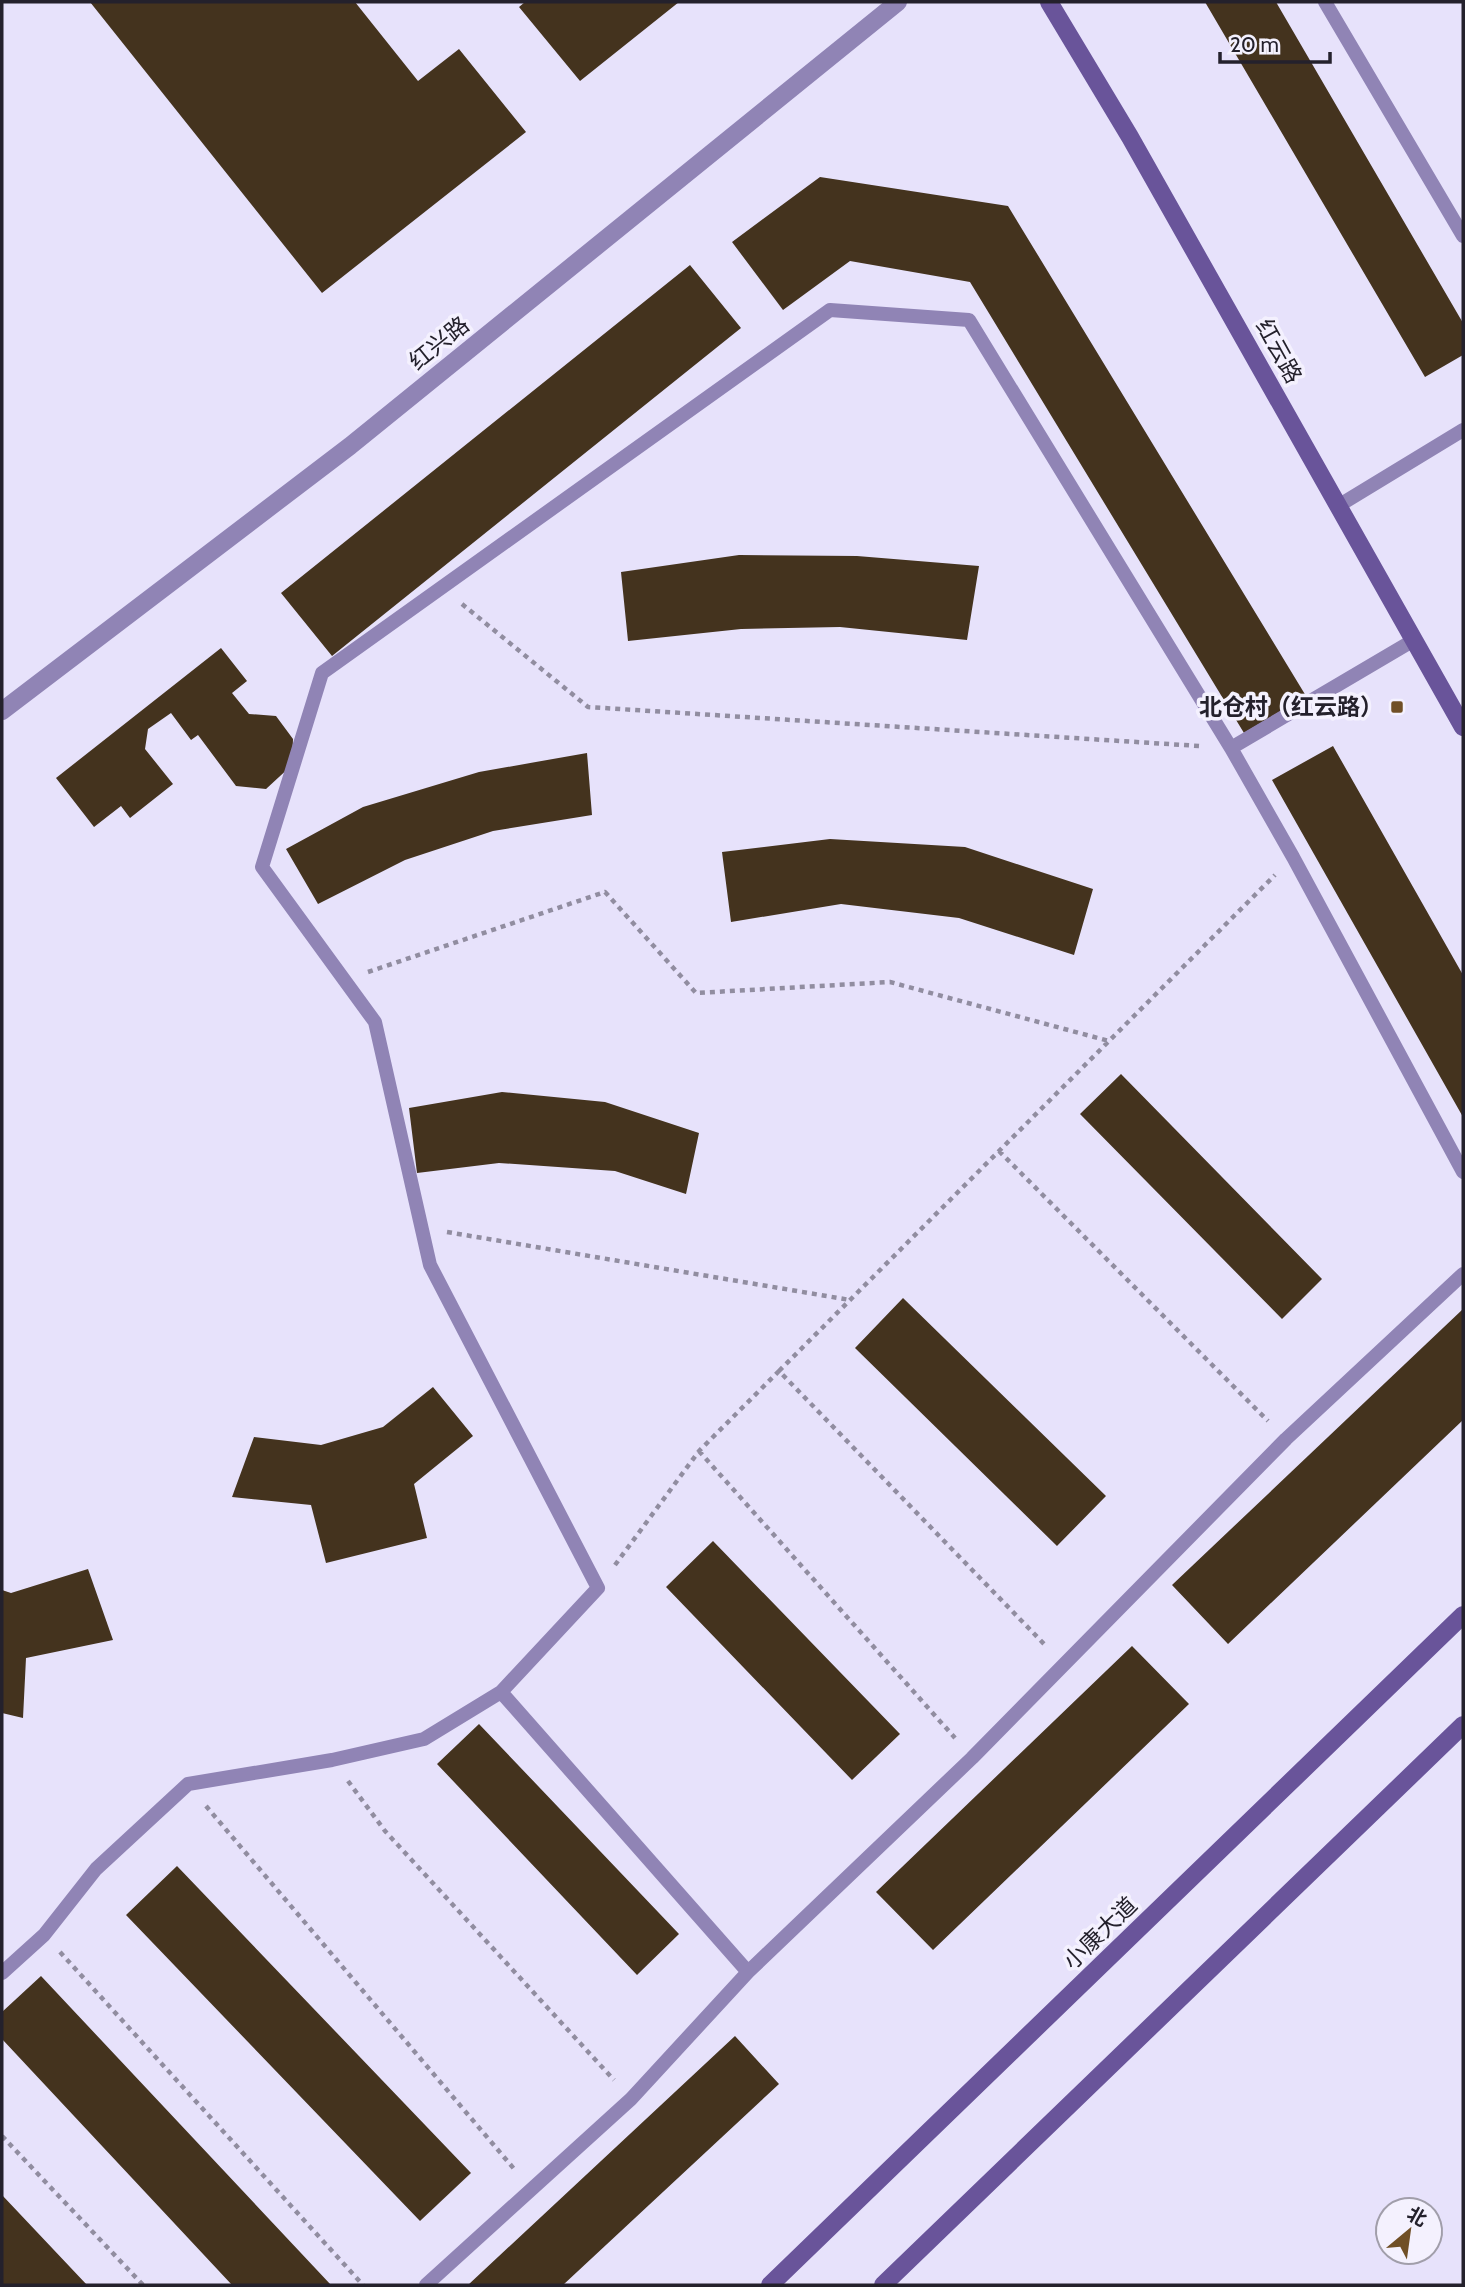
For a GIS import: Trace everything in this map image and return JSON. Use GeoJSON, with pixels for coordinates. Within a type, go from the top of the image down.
{"type":"FeatureCollection","features":[{"type":"Feature","properties":{"kind":"main road","name":"红云路"},"geometry":{"type":"LineString","coordinates":[[1049,2],[1129,137],[1463,727]]}},
{"type":"Feature","properties":{"kind":"main road","name":"小康大道"},"geometry":{"type":"LineString","coordinates":[[770,2285],[1463,1615]]}},
{"type":"Feature","properties":{"kind":"main road"},"geometry":{"type":"LineString","coordinates":[[883,2285],[1463,1725]]}},
{"type":"Feature","properties":{"kind":"street","name":"红兴路"},"geometry":{"type":"LineString","coordinates":[[2,711],[350,446],[898,2]]}},
{"type":"Feature","properties":{"kind":"lane"},"geometry":{"type":"LineString","coordinates":[[1325,2],[1463,236]]}},
{"type":"Feature","properties":{"kind":"lane"},"geometry":{"type":"LineString","coordinates":[[2,1973],[44,1935],[96,1869],[188,1784],[332,1760],[424,1739],[501,1692],[598,1588],[430,1265],[375,1022],[262,867],[322,673],[830,310],[969,320],[1231,748],[1463,1172]]}},
{"type":"Feature","properties":{"kind":"lane"},"geometry":{"type":"LineString","coordinates":[[1338,506],[1463,430]]}},
{"type":"Feature","properties":{"kind":"lane"},"geometry":{"type":"LineString","coordinates":[[1231,748],[1414,640]]}},
{"type":"Feature","properties":{"kind":"lane"},"geometry":{"type":"LineString","coordinates":[[426,2285],[631,2099],[748,1972],[972,1758],[1286,1439],[1463,1274]]}},
{"type":"Feature","properties":{"kind":"lane"},"geometry":{"type":"LineString","coordinates":[[501,1692],[748,1972]]}},
{"type":"Feature","properties":{"kind":"path"},"geometry":{"type":"LineString","coordinates":[[442,587],[588,708],[1231,748]]}},
{"type":"Feature","properties":{"kind":"path"},"geometry":{"type":"LineString","coordinates":[[598,1588],[699,1451],[1293,857]]}},
{"type":"Feature","properties":{"kind":"path"},"geometry":{"type":"LineString","coordinates":[[344,980],[605,892],[696,993],[890,982],[1109,1041]]}},
{"type":"Feature","properties":{"kind":"path"},"geometry":{"type":"LineString","coordinates":[[999,1151],[1286,1439]]}},
{"type":"Feature","properties":{"kind":"path"},"geometry":{"type":"LineString","coordinates":[[422,1227],[850,1300]]}},
{"type":"Feature","properties":{"kind":"path"},"geometry":{"type":"LineString","coordinates":[[779,1371],[1064,1665]]}},
{"type":"Feature","properties":{"kind":"path"},"geometry":{"type":"LineString","coordinates":[[699,1451],[972,1758]]}},
{"type":"Feature","properties":{"kind":"path"},"geometry":{"type":"LineString","coordinates":[[332,1760],[385,1831],[631,2099]]}},
{"type":"Feature","properties":{"kind":"path"},"geometry":{"type":"LineString","coordinates":[[188,1784],[531,2190]]}},
{"type":"Feature","properties":{"kind":"path"},"geometry":{"type":"LineString","coordinates":[[44,1935],[363,2285]]}},
{"type":"Feature","properties":{"kind":"path"},"geometry":{"type":"LineString","coordinates":[[2,2136],[143,2285]]}},
{"type":"Feature","properties":{"kind":"building"},"geometry":{"type":"Polygon","coordinates":[[[90,2],[355,2],[418,81],[459,49],[526,132],[322,293],[90,2]]]}},
{"type":"Feature","properties":{"kind":"building"},"geometry":{"type":"Polygon","coordinates":[[[525,2],[679,2],[580,81],[519,7],[525,2]]]}},
{"type":"Feature","properties":{"kind":"building"},"geometry":{"type":"Polygon","coordinates":[[[1205,2],[1276,2],[1463,323],[1463,355],[1425,377],[1205,2]]]}},
{"type":"Feature","properties":{"kind":"building"},"geometry":{"type":"Polygon","coordinates":[[[820,177],[1008,206],[1306,696],[1244,733],[970,282],[850,261],[783,310],[732,242],[820,177]]]}},
{"type":"Feature","properties":{"kind":"building"},"geometry":{"type":"Polygon","coordinates":[[[690,265],[741,328],[332,656],[281,593],[690,265]]]}},
{"type":"Feature","properties":{"kind":"building"},"geometry":{"type":"Polygon","coordinates":[[[739,555],[857,556],[979,566],[967,640],[840,627],[741,629],[628,641],[621,572],[739,555]]]}},
{"type":"Feature","properties":{"kind":"building"},"geometry":{"type":"Polygon","coordinates":[[[221,648],[247,681],[232,693],[249,714],[276,716],[293,739],[292,765],[266,789],[236,786],[198,735],[191,740],[171,713],[148,729],[145,749],[173,784],[130,818],[121,806],[94,827],[56,778],[221,648]]]}},
{"type":"Feature","properties":{"kind":"building"},"geometry":{"type":"Polygon","coordinates":[[[1333,746],[1463,975],[1463,1117],[1272,780],[1333,746]]]}},
{"type":"Feature","properties":{"kind":"building"},"geometry":{"type":"Polygon","coordinates":[[[587,753],[592,815],[493,831],[405,860],[318,904],[286,849],[363,807],[479,772],[587,753]]]}},
{"type":"Feature","properties":{"kind":"building"},"geometry":{"type":"Polygon","coordinates":[[[830,839],[965,847],[1093,889],[1074,955],[959,918],[841,904],[731,922],[722,852],[830,839]]]}},
{"type":"Feature","properties":{"kind":"building"},"geometry":{"type":"Polygon","coordinates":[[[1121,1074],[1322,1279],[1282,1319],[1080,1114],[1121,1074]]]}},
{"type":"Feature","properties":{"kind":"building"},"geometry":{"type":"Polygon","coordinates":[[[502,1092],[605,1102],[699,1133],[686,1194],[615,1171],[499,1163],[417,1173],[409,1108],[502,1092]]]}},
{"type":"Feature","properties":{"kind":"building"},"geometry":{"type":"Polygon","coordinates":[[[903,1298],[1106,1496],[1057,1546],[855,1348],[903,1298]]]}},
{"type":"Feature","properties":{"kind":"building"},"geometry":{"type":"Polygon","coordinates":[[[1463,1309],[1463,1420],[1228,1644],[1172,1585],[1463,1309]]]}},
{"type":"Feature","properties":{"kind":"building"},"geometry":{"type":"Polygon","coordinates":[[[433,1387],[473,1436],[414,1484],[427,1538],[326,1563],[311,1505],[232,1497],[254,1437],[321,1445],[383,1427],[433,1387]]]}},
{"type":"Feature","properties":{"kind":"building"},"geometry":{"type":"Polygon","coordinates":[[[713,1541],[900,1734],[852,1780],[666,1587],[713,1541]]]}},
{"type":"Feature","properties":{"kind":"building"},"geometry":{"type":"Polygon","coordinates":[[[88,1569],[113,1640],[26,1658],[23,1718],[2,1713],[2,1590],[11,1593],[88,1569]]]}},
{"type":"Feature","properties":{"kind":"building"},"geometry":{"type":"Polygon","coordinates":[[[1132,1646],[1189,1704],[933,1950],[876,1892],[1132,1646]]]}},
{"type":"Feature","properties":{"kind":"building"},"geometry":{"type":"Polygon","coordinates":[[[479,1724],[679,1934],[637,1975],[437,1764],[479,1724]]]}},
{"type":"Feature","properties":{"kind":"building"},"geometry":{"type":"Polygon","coordinates":[[[177,1866],[471,2173],[420,2221],[126,1915],[177,1866]]]}},
{"type":"Feature","properties":{"kind":"building"},"geometry":{"type":"Polygon","coordinates":[[[41,1976],[331,2285],[232,2285],[2,2039],[2,2012],[41,1976]]]}},
{"type":"Feature","properties":{"kind":"building"},"geometry":{"type":"Polygon","coordinates":[[[735,2036],[779,2084],[563,2285],[468,2285],[735,2036]]]}},
{"type":"Feature","properties":{"kind":"building"},"geometry":{"type":"Polygon","coordinates":[[[2,2195],[87,2285],[2,2285],[2,2195]]]}},
{"type":"Feature","properties":{"kind":"place","name":"北仓村（红云路）"},"geometry":{"type":"Point","coordinates":[1397,707]}}]}
